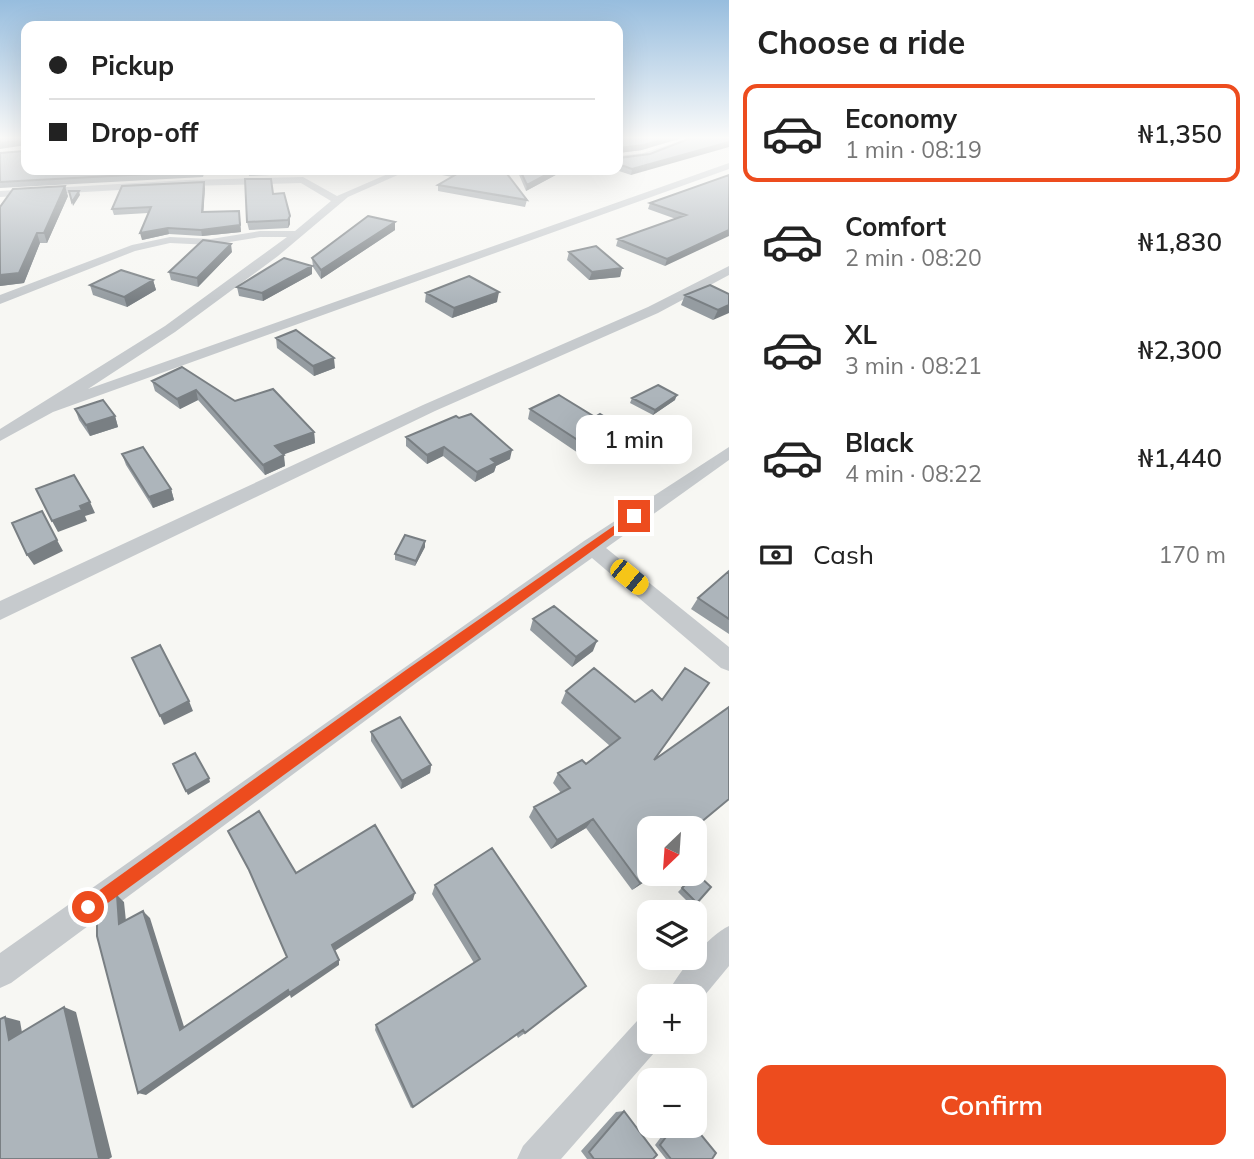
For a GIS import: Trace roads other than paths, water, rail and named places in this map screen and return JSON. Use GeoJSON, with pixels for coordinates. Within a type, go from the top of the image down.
{"type":"FeatureCollection","features":[{"type":"Feature","properties":{"kind":"street"},"geometry":{"type":"LineString","coordinates":[[0,194],[33,192]]}},
{"type":"Feature","properties":{"kind":"street"},"geometry":{"type":"LineString","coordinates":[[323,192],[338,201]]}},
{"type":"Feature","properties":{"kind":"street"},"geometry":{"type":"LineString","coordinates":[[0,436],[47,409],[170,329],[338,201],[357,192]]}},
{"type":"Feature","properties":{"kind":"street"},"geometry":{"type":"LineString","coordinates":[[47,409],[656,192]]}},
{"type":"Feature","properties":{"kind":"street"},"geometry":{"type":"LineString","coordinates":[[0,300],[132,248],[170,240],[211,242],[260,234],[298,234]]}},
{"type":"Feature","properties":{"kind":"street"},"geometry":{"type":"LineString","coordinates":[[0,611],[429,408],[653,310],[729,270]]}},
{"type":"Feature","properties":{"kind":"street"},"geometry":{"type":"LineString","coordinates":[[0,972],[591,546],[729,452]]}},
{"type":"Feature","properties":{"kind":"street"},"geometry":{"type":"LineString","coordinates":[[591,546],[729,661]]}},
{"type":"Feature","properties":{"kind":"street"},"geometry":{"type":"LineString","coordinates":[[693,984],[729,942]]}},
{"type":"Feature","properties":{"kind":"street"},"geometry":{"type":"LineString","coordinates":[[536,1159],[637,1046]]}}]}
